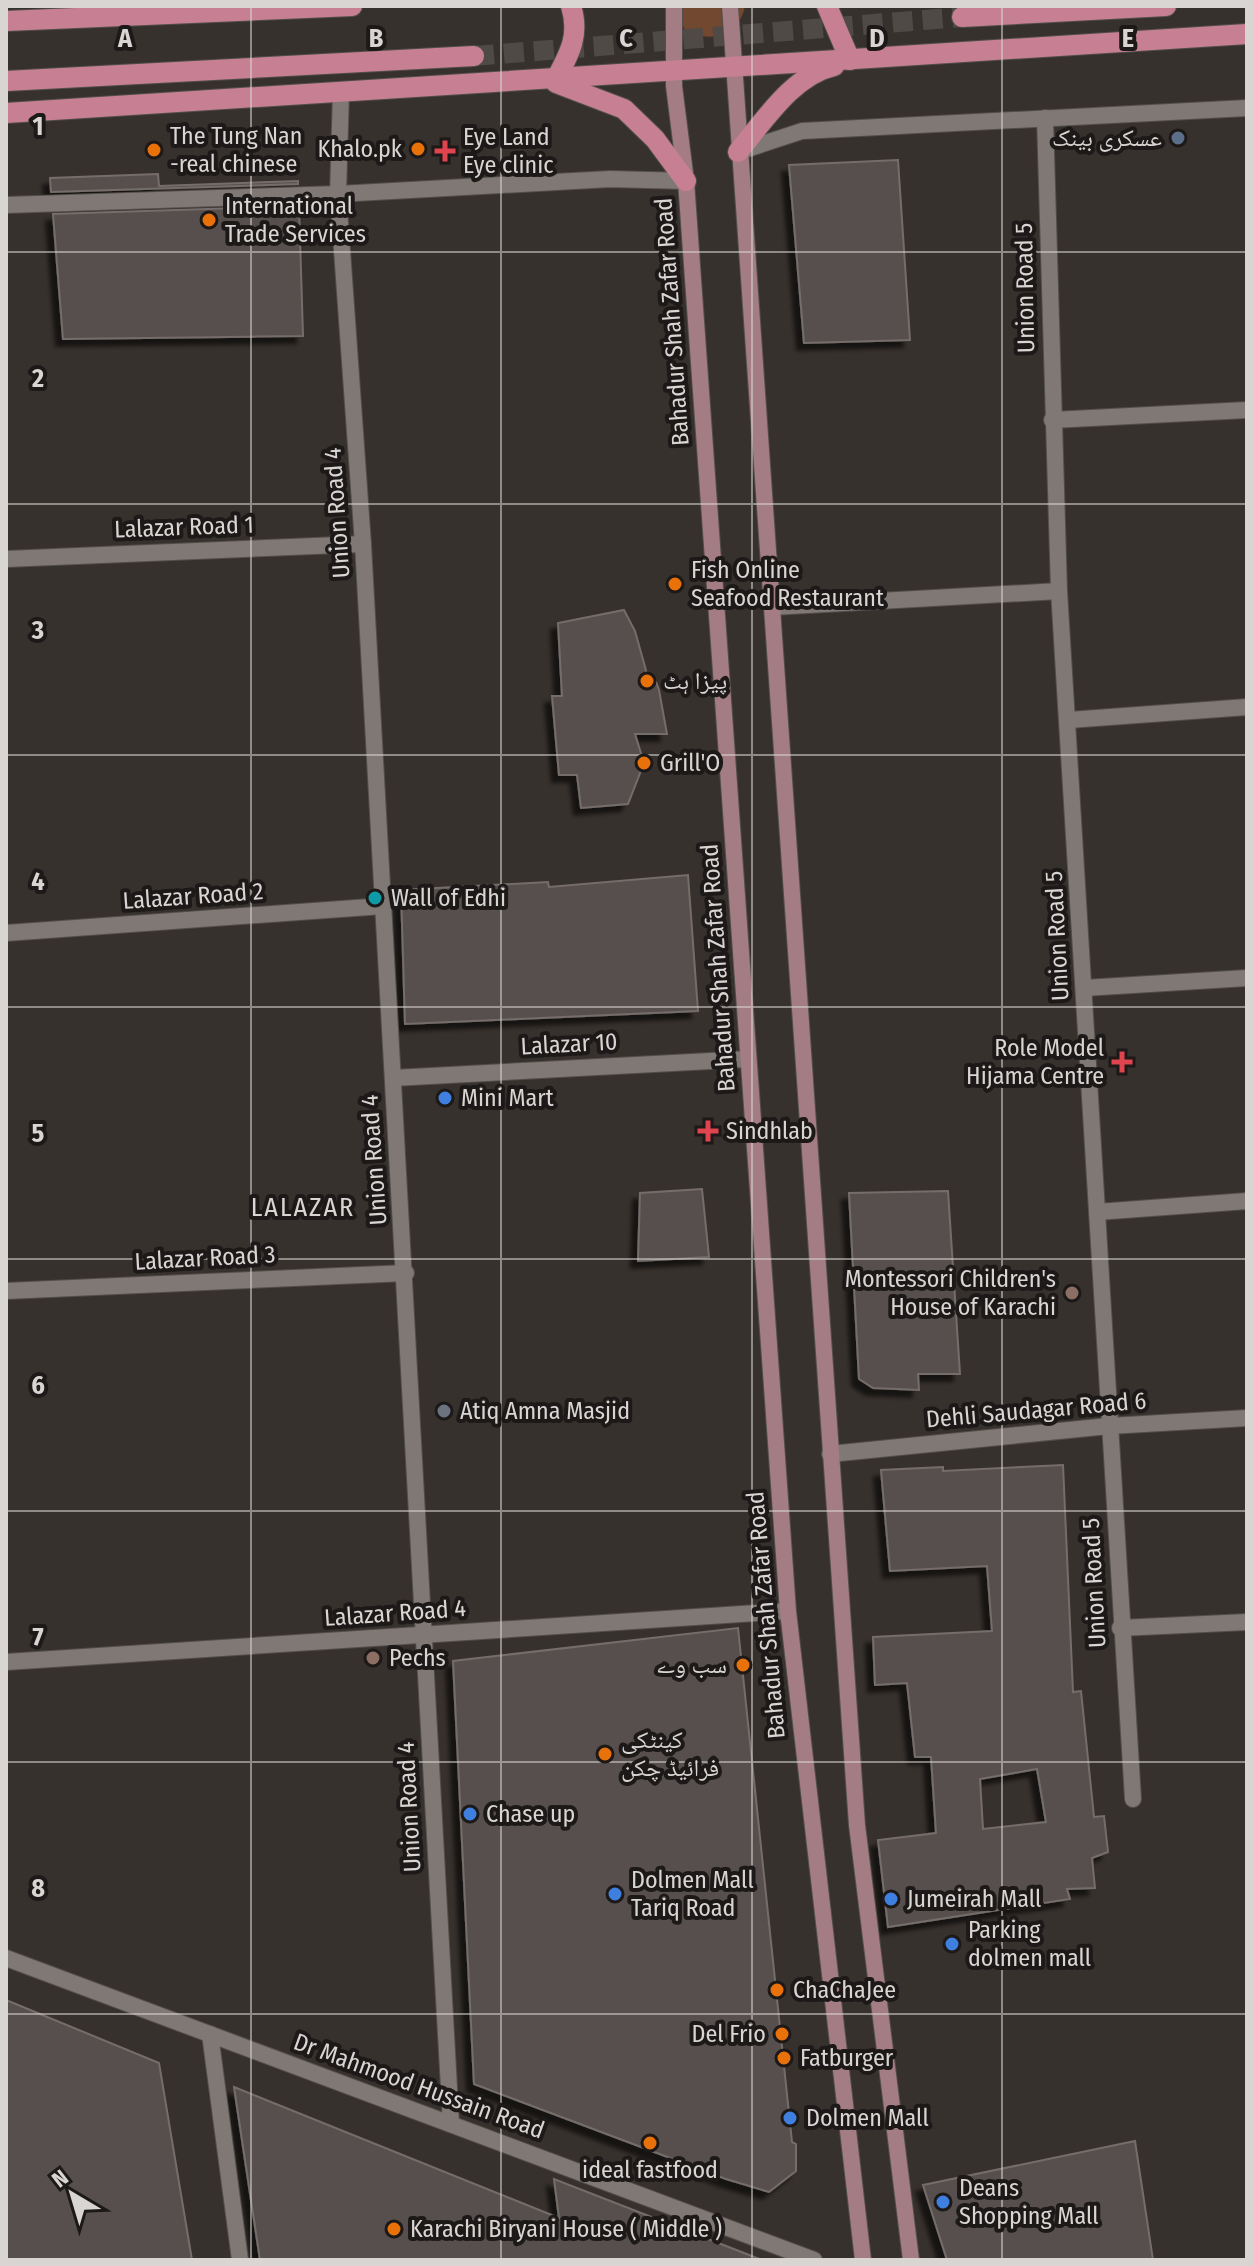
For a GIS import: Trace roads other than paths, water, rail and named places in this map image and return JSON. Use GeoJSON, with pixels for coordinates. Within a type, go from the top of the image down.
{"type":"FeatureCollection","features":[{"type":"Feature","properties":{"kind":"main road"},"geometry":{"type":"LineString","coordinates":[[6,21],[352,6]]}},
{"type":"Feature","properties":{"kind":"main road"},"geometry":{"type":"LineString","coordinates":[[551,79],[574,46],[576,21],[571,6]]}},
{"type":"Feature","properties":{"kind":"main road","name":"Bahadur Shah Zafar Road"},"geometry":{"type":"LineString","coordinates":[[674,6],[674,86],[686,181],[788,1611],[863,2260]]}},
{"type":"Feature","properties":{"kind":"main road"},"geometry":{"type":"LineString","coordinates":[[730,6],[857,1825],[911,2260]]}},
{"type":"Feature","properties":{"kind":"main road"},"geometry":{"type":"LineString","coordinates":[[827,6],[860,59]]}},
{"type":"Feature","properties":{"kind":"main road"},"geometry":{"type":"LineString","coordinates":[[962,17],[1166,6]]}},
{"type":"Feature","properties":{"kind":"main road"},"geometry":{"type":"LineString","coordinates":[[6,113],[1247,34]]}},
{"type":"Feature","properties":{"kind":"main road"},"geometry":{"type":"LineString","coordinates":[[6,81],[474,56]]}},
{"type":"Feature","properties":{"kind":"main road"},"geometry":{"type":"LineString","coordinates":[[738,152],[782,100],[820,69],[860,59]]}},
{"type":"Feature","properties":{"kind":"main road"},"geometry":{"type":"LineString","coordinates":[[551,79],[624,109],[655,139],[686,181]]}},
{"type":"Feature","properties":{"kind":"street","name":"Union Road 4"},"geometry":{"type":"LineString","coordinates":[[341,92],[338,194],[363,544],[406,1273],[451,2124]]}},
{"type":"Feature","properties":{"kind":"street"},"geometry":{"type":"LineString","coordinates":[[738,152],[802,131],[1247,108]]}},
{"type":"Feature","properties":{"kind":"street","name":"Union Road 5"},"geometry":{"type":"LineString","coordinates":[[1045,118],[1059,591],[1069,720],[1120,1628],[1133,1799]]}},
{"type":"Feature","properties":{"kind":"street"},"geometry":{"type":"LineString","coordinates":[[6,205],[338,194],[610,179],[686,181]]}},
{"type":"Feature","properties":{"kind":"street"},"geometry":{"type":"LineString","coordinates":[[1052,420],[1247,410]]}},
{"type":"Feature","properties":{"kind":"street","name":"Lalazar Road 1"},"geometry":{"type":"LineString","coordinates":[[6,559],[363,544]]}},
{"type":"Feature","properties":{"kind":"street"},"geometry":{"type":"LineString","coordinates":[[772,607],[1059,591]]}},
{"type":"Feature","properties":{"kind":"street"},"geometry":{"type":"LineString","coordinates":[[1069,720],[1247,707]]}},
{"type":"Feature","properties":{"kind":"street","name":"Lalazar Road 2"},"geometry":{"type":"LineString","coordinates":[[6,933],[383,906]]}},
{"type":"Feature","properties":{"kind":"street"},"geometry":{"type":"LineString","coordinates":[[1084,988],[1247,978]]}},
{"type":"Feature","properties":{"kind":"street","name":"Lalazar 10"},"geometry":{"type":"LineString","coordinates":[[393,1078],[748,1059]]}},
{"type":"Feature","properties":{"kind":"street"},"geometry":{"type":"LineString","coordinates":[[1097,1212],[1247,1201]]}},
{"type":"Feature","properties":{"kind":"street","name":"Lalazar Road 3"},"geometry":{"type":"LineString","coordinates":[[6,1291],[406,1273]]}},
{"type":"Feature","properties":{"kind":"street","name":"Dehli Saudagar Road 6"},"geometry":{"type":"LineString","coordinates":[[830,1454],[1109,1426],[1247,1418]]}},
{"type":"Feature","properties":{"kind":"street","name":"Lalazar Road 4"},"geometry":{"type":"LineString","coordinates":[[6,1662],[788,1611]]}},
{"type":"Feature","properties":{"kind":"street"},"geometry":{"type":"LineString","coordinates":[[1120,1628],[1247,1622]]}},
{"type":"Feature","properties":{"kind":"street","name":"Dr Mahmood Hussain Road"},"geometry":{"type":"LineString","coordinates":[[6,1958],[814,2260]]}},
{"type":"Feature","properties":{"kind":"street"},"geometry":{"type":"LineString","coordinates":[[210,2034],[240,2260]]}},
{"type":"Feature","properties":{"kind":"tunnel"},"geometry":{"type":"LineString","coordinates":[[474,56],[962,17]]}},
{"type":"Feature","properties":{"kind":"place","name":"عسکری بینک"},"geometry":{"type":"Point","coordinates":[1178,138]}},
{"type":"Feature","properties":{"kind":"place","name":"Khalo.pk"},"geometry":{"type":"Point","coordinates":[418,149]}},
{"type":"Feature","properties":{"kind":"place","name":"The Tung Nan -real chinese"},"geometry":{"type":"Point","coordinates":[154,150]}},
{"type":"Feature","properties":{"kind":"place","name":"Eye Land Eye clinic"},"geometry":{"type":"Point","coordinates":[445,151]}},
{"type":"Feature","properties":{"kind":"place","name":"International Trade Services"},"geometry":{"type":"Point","coordinates":[209,220]}},
{"type":"Feature","properties":{"kind":"place","name":"Fish Online Seafood Restaurant"},"geometry":{"type":"Point","coordinates":[675,584]}},
{"type":"Feature","properties":{"kind":"place","name":"پیزا ہٹ"},"geometry":{"type":"Point","coordinates":[647,681]}},
{"type":"Feature","properties":{"kind":"place","name":"Grill'O"},"geometry":{"type":"Point","coordinates":[644,763]}},
{"type":"Feature","properties":{"kind":"place","name":"Wall of Edhi"},"geometry":{"type":"Point","coordinates":[375,898]}},
{"type":"Feature","properties":{"kind":"place","name":"Role Model Hijama Centre"},"geometry":{"type":"Point","coordinates":[1122,1062]}},
{"type":"Feature","properties":{"kind":"place","name":"Mini Mart"},"geometry":{"type":"Point","coordinates":[445,1098]}},
{"type":"Feature","properties":{"kind":"place","name":"Sindhlab"},"geometry":{"type":"Point","coordinates":[708,1131]}},
{"type":"Feature","properties":{"kind":"place","name":"Montessori Children's House of Karachi"},"geometry":{"type":"Point","coordinates":[1072,1293]}},
{"type":"Feature","properties":{"kind":"place","name":"Atiq Amna Masjid"},"geometry":{"type":"Point","coordinates":[444,1411]}},
{"type":"Feature","properties":{"kind":"place","name":"Pechs"},"geometry":{"type":"Point","coordinates":[373,1658]}},
{"type":"Feature","properties":{"kind":"place","name":"سب وے"},"geometry":{"type":"Point","coordinates":[743,1665]}},
{"type":"Feature","properties":{"kind":"place","name":"کینٹکی فرائیڈ چکن"},"geometry":{"type":"Point","coordinates":[605,1754]}},
{"type":"Feature","properties":{"kind":"place","name":"Chase up"},"geometry":{"type":"Point","coordinates":[470,1814]}},
{"type":"Feature","properties":{"kind":"place","name":"Dolmen Mall Tariq Road"},"geometry":{"type":"Point","coordinates":[615,1894]}},
{"type":"Feature","properties":{"kind":"place","name":"Jumeirah Mall"},"geometry":{"type":"Point","coordinates":[891,1899]}},
{"type":"Feature","properties":{"kind":"place","name":"Parking dolmen mall"},"geometry":{"type":"Point","coordinates":[952,1944]}},
{"type":"Feature","properties":{"kind":"place","name":"ChaChaJee"},"geometry":{"type":"Point","coordinates":[777,1990]}},
{"type":"Feature","properties":{"kind":"place","name":"Del Frio"},"geometry":{"type":"Point","coordinates":[782,2034]}},
{"type":"Feature","properties":{"kind":"place","name":"Fatburger"},"geometry":{"type":"Point","coordinates":[784,2058]}},
{"type":"Feature","properties":{"kind":"place","name":"Dolmen Mall"},"geometry":{"type":"Point","coordinates":[790,2118]}},
{"type":"Feature","properties":{"kind":"place","name":"ideal fastfood"},"geometry":{"type":"Point","coordinates":[650,2143]}},
{"type":"Feature","properties":{"kind":"place","name":"Deans Shopping Mall"},"geometry":{"type":"Point","coordinates":[943,2202]}},
{"type":"Feature","properties":{"kind":"place","name":"Karachi Biryani House ( Middle )"},"geometry":{"type":"Point","coordinates":[394,2229]}},
{"type":"Feature","properties":{"kind":"district","name":"LALAZAR"},"geometry":{"type":"Point","coordinates":[303,1207]}}]}
